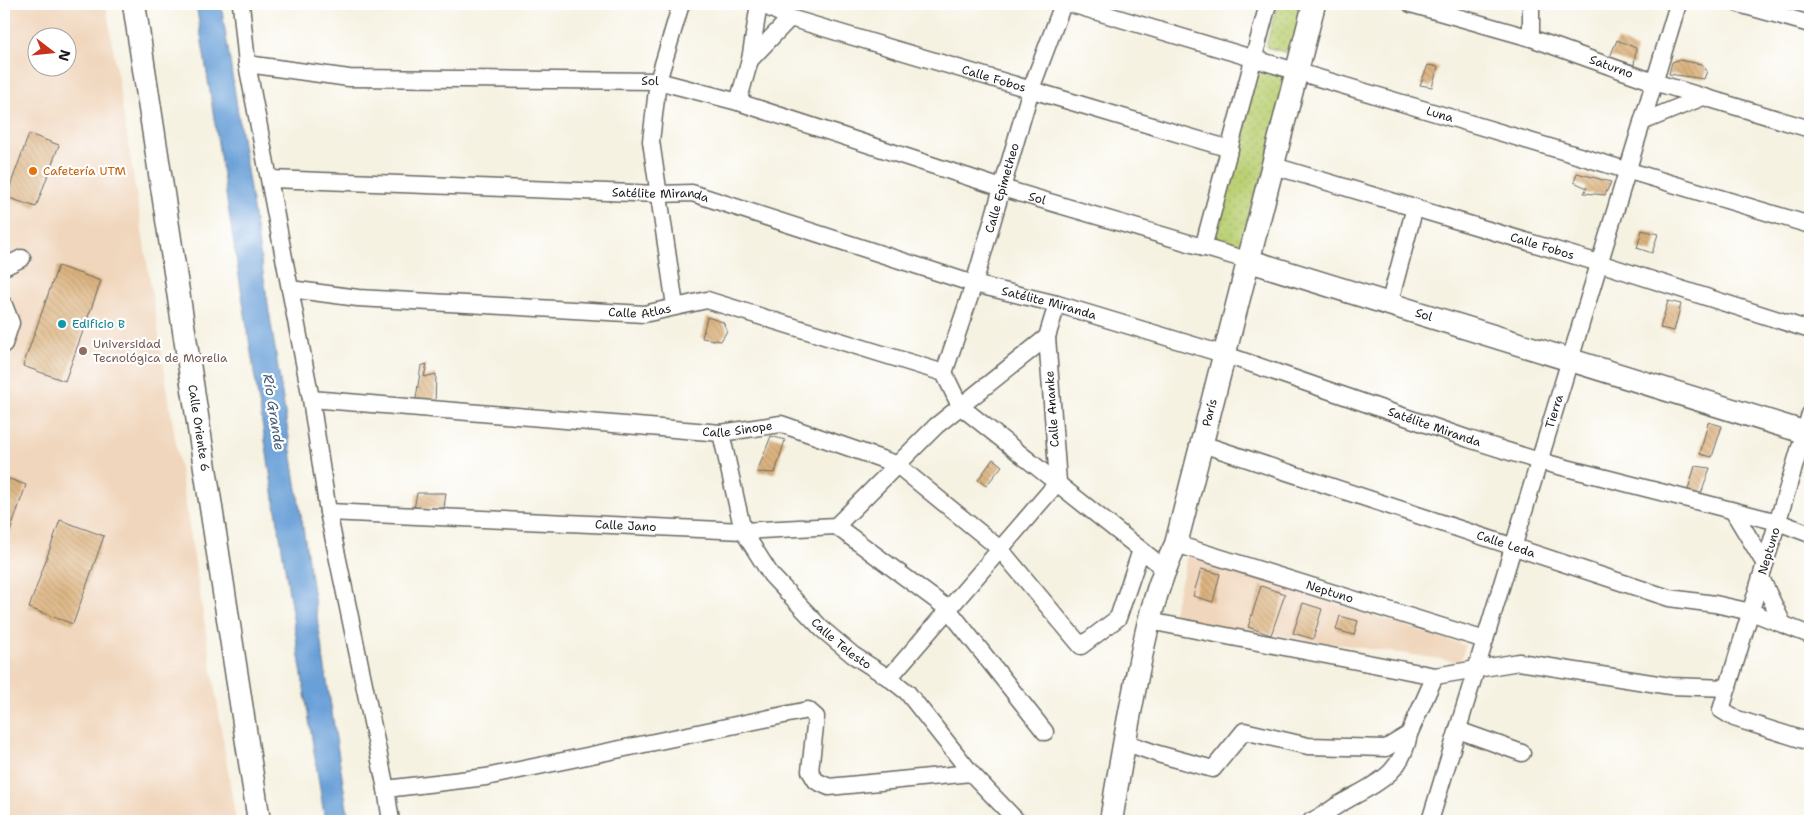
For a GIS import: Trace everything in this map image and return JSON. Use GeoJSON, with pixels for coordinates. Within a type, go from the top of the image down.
{"type":"FeatureCollection","features":[{"type":"Feature","properties":{"kind":"street","name":"Calle Oriente 6"},"geometry":{"type":"LineString","coordinates":[[134,4],[259,821]]}},
{"type":"Feature","properties":{"kind":"street"},"geometry":{"type":"LineString","coordinates":[[240,4],[247,64],[271,179],[311,399],[328,512],[391,821]]}},
{"type":"Feature","properties":{"kind":"street"},"geometry":{"type":"LineString","coordinates":[[674,306],[651,141],[658,81],[682,4]]}},
{"type":"Feature","properties":{"kind":"street"},"geometry":{"type":"LineString","coordinates":[[738,102],[750,60],[760,4]]}},
{"type":"Feature","properties":{"kind":"street","name":"Calle Fobos"},"geometry":{"type":"LineString","coordinates":[[760,4],[790,18],[1230,148]]}},
{"type":"Feature","properties":{"kind":"street","name":"Calle Epimetheo"},"geometry":{"type":"LineString","coordinates":[[944,373],[974,284],[1031,89],[1063,4]]}},
{"type":"Feature","properties":{"kind":"street","name":"Luna"},"geometry":{"type":"LineString","coordinates":[[1071,4],[1297,74],[1628,169],[1810,225]]}},
{"type":"Feature","properties":{"kind":"street"},"geometry":{"type":"LineString","coordinates":[[1203,248],[1268,4]]}},
{"type":"Feature","properties":{"kind":"street","name":"París"},"geometry":{"type":"LineString","coordinates":[[1112,821],[1124,742],[1149,621],[1164,568],[1176,544],[1226,356],[1314,4]]}},
{"type":"Feature","properties":{"kind":"street"},"geometry":{"type":"LineString","coordinates":[[1531,4],[1531,38]]}},
{"type":"Feature","properties":{"kind":"street","name":"Tierra"},"geometry":{"type":"LineString","coordinates":[[1430,821],[1678,4]]}},
{"type":"Feature","properties":{"kind":"street"},"geometry":{"type":"LineString","coordinates":[[1739,4],[1810,24]]}},
{"type":"Feature","properties":{"kind":"street","name":"Saturno"},"geometry":{"type":"LineString","coordinates":[[1422,5],[1531,38],[1654,82],[1810,130]]}},
{"type":"Feature","properties":{"kind":"street"},"geometry":{"type":"LineString","coordinates":[[750,60],[790,18]]}},
{"type":"Feature","properties":{"kind":"street","name":"Sol"},"geometry":{"type":"LineString","coordinates":[[247,64],[349,78],[658,81],[738,102],[1002,188],[1250,261],[1570,360],[1808,427]]}},
{"type":"Feature","properties":{"kind":"street"},"geometry":{"type":"LineString","coordinates":[[1642,122],[1703,97]]}},
{"type":"Feature","properties":{"kind":"street","name":"Calle Fobos"},"geometry":{"type":"LineString","coordinates":[[1274,166],[1599,263],[1810,330]]}},
{"type":"Feature","properties":{"kind":"street","name":"Satélite Miranda"},"geometry":{"type":"LineString","coordinates":[[271,179],[659,194],[692,192],[974,284],[1057,304],[1226,356],[1469,439],[1540,461],[1778,522],[1810,534]]}},
{"type":"Feature","properties":{"kind":"street"},"geometry":{"type":"LineString","coordinates":[[1389,305],[1415,207]]}},
{"type":"Feature","properties":{"kind":"street"},"geometry":{"type":"LineString","coordinates":[[4,267],[22,258]]}},
{"type":"Feature","properties":{"kind":"street","name":"Calle Atlas"},"geometry":{"type":"LineString","coordinates":[[290,289],[358,298],[644,314],[707,300],[944,373]]}},
{"type":"Feature","properties":{"kind":"street"},"geometry":{"type":"LineString","coordinates":[[1045,732],[948,609],[836,526],[896,464],[960,406],[1047,337],[1057,304]]}},
{"type":"Feature","properties":{"kind":"street"},"geometry":{"type":"LineString","coordinates":[[4,305],[11,322],[4,344]]}},
{"type":"Feature","properties":{"kind":"street","name":"Calle Ananke"},"geometry":{"type":"LineString","coordinates":[[1047,337],[1058,482]]}},
{"type":"Feature","properties":{"kind":"street"},"geometry":{"type":"LineString","coordinates":[[944,373],[960,406],[1164,568]]}},
{"type":"Feature","properties":{"kind":"street","name":"Calle Sinope"},"geometry":{"type":"LineString","coordinates":[[311,399],[721,433],[780,424],[896,464],[1000,549],[1082,646],[1118,618],[1141,550]]}},
{"type":"Feature","properties":{"kind":"street","name":"Neptuno"},"geometry":{"type":"LineString","coordinates":[[1808,427],[1722,710],[1734,718],[1810,742]]}},
{"type":"Feature","properties":{"kind":"street","name":"Calle Telesto"},"geometry":{"type":"LineString","coordinates":[[721,433],[743,531],[771,575],[822,629],[853,655],[907,692],[971,773],[1017,821]]}},
{"type":"Feature","properties":{"kind":"street","name":"Calle Leda"},"geometry":{"type":"LineString","coordinates":[[1202,444],[1669,598],[1715,604],[1751,612],[1810,636]]}},
{"type":"Feature","properties":{"kind":"street"},"geometry":{"type":"LineString","coordinates":[[889,678],[1058,482]]}},
{"type":"Feature","properties":{"kind":"street"},"geometry":{"type":"LineString","coordinates":[[1733,511],[1763,571],[1783,624]]}},
{"type":"Feature","properties":{"kind":"street","name":"Calle Jano"},"geometry":{"type":"LineString","coordinates":[[328,512],[743,531],[836,526]]}},
{"type":"Feature","properties":{"kind":"street","name":"Neptuno"},"geometry":{"type":"LineString","coordinates":[[1176,544],[1485,640]]}},
{"type":"Feature","properties":{"kind":"street"},"geometry":{"type":"LineString","coordinates":[[1149,621],[1435,676],[1476,671],[1519,662],[1670,686],[1728,688]]}},
{"type":"Feature","properties":{"kind":"street"},"geometry":{"type":"LineString","coordinates":[[1311,821],[1374,787],[1394,768],[1406,752],[1409,734],[1435,676]]}},
{"type":"Feature","properties":{"kind":"street"},"geometry":{"type":"LineString","coordinates":[[386,789],[486,777],[808,710],[816,717],[810,771],[816,781],[829,787],[971,773]]}},
{"type":"Feature","properties":{"kind":"street"},"geometry":{"type":"LineString","coordinates":[[1458,730],[1522,753]]}},
{"type":"Feature","properties":{"kind":"street"},"geometry":{"type":"LineString","coordinates":[[1124,742],[1158,754],[1213,769],[1244,731],[1308,746],[1369,748],[1386,748],[1409,734]]}},
{"type":"Feature","properties":{"kind":"shaded area","name":"Universidad Tecnológica de Morelia"},"geometry":{"type":"Polygon","coordinates":[[[4,4],[106,4],[236,821],[4,821],[4,4]]]}},
{"type":"Feature","properties":{"kind":"shaded area"},"geometry":{"type":"Polygon","coordinates":[[[1188,556],[1465,645],[1461,662],[1171,620],[1188,556]]]}},
{"type":"Feature","properties":{"kind":"green space"},"geometry":{"type":"Polygon","coordinates":[[[1277,4],[1305,4],[1292,54],[1266,47],[1277,4]]]}},
{"type":"Feature","properties":{"kind":"green space"},"geometry":{"type":"Polygon","coordinates":[[[1257,67],[1289,75],[1244,249],[1211,241],[1257,67]]]}},
{"type":"Feature","properties":{"kind":"water","name":"Río Grande"},"geometry":{"type":"Polygon","coordinates":[[[196,4],[221,4],[349,821],[325,821],[196,4]]]}},
{"type":"Feature","properties":{"kind":"building"},"geometry":{"type":"Polygon","coordinates":[[[1617,40],[1636,48],[1634,65],[1610,57],[1617,40]]]}},
{"type":"Feature","properties":{"kind":"building"},"geometry":{"type":"Polygon","coordinates":[[[1678,60],[1702,64],[1707,71],[1704,79],[1669,74],[1672,62],[1678,60]]]}},
{"type":"Feature","properties":{"kind":"building"},"geometry":{"type":"Polygon","coordinates":[[[1428,65],[1438,67],[1432,87],[1420,85],[1428,65]]]}},
{"type":"Feature","properties":{"kind":"building","name":"Cafetería UTM"},"geometry":{"type":"Polygon","coordinates":[[[29,134],[59,145],[36,207],[6,197],[29,134]]]}},
{"type":"Feature","properties":{"kind":"building"},"geometry":{"type":"Polygon","coordinates":[[[1577,173],[1611,182],[1605,195],[1584,193],[1587,188],[1574,182],[1577,173]]]}},
{"type":"Feature","properties":{"kind":"building"},"geometry":{"type":"Polygon","coordinates":[[[1642,230],[1658,234],[1652,253],[1637,248],[1642,230]]]}},
{"type":"Feature","properties":{"kind":"building","name":"Edificio B"},"geometry":{"type":"Polygon","coordinates":[[[58,266],[101,281],[65,381],[23,366],[58,266]]]}},
{"type":"Feature","properties":{"kind":"building"},"geometry":{"type":"Polygon","coordinates":[[[1668,301],[1681,304],[1674,331],[1660,328],[1668,301]]]}},
{"type":"Feature","properties":{"kind":"building"},"geometry":{"type":"Polygon","coordinates":[[[707,317],[723,322],[727,331],[721,341],[702,338],[707,317]]]}},
{"type":"Feature","properties":{"kind":"building"},"geometry":{"type":"Polygon","coordinates":[[[427,364],[424,377],[436,374],[435,405],[419,404],[416,398],[421,366],[427,364]]]}},
{"type":"Feature","properties":{"kind":"building"},"geometry":{"type":"Polygon","coordinates":[[[1708,422],[1722,426],[1712,457],[1700,454],[1708,422]]]}},
{"type":"Feature","properties":{"kind":"building"},"geometry":{"type":"Polygon","coordinates":[[[771,436],[785,440],[775,473],[757,472],[771,436]]]}},
{"type":"Feature","properties":{"kind":"building"},"geometry":{"type":"Polygon","coordinates":[[[993,459],[1002,466],[986,486],[978,480],[993,459]]]}},
{"type":"Feature","properties":{"kind":"building"},"geometry":{"type":"Polygon","coordinates":[[[1695,466],[1710,468],[1700,497],[1687,493],[1695,466]]]}},
{"type":"Feature","properties":{"kind":"building"},"geometry":{"type":"Polygon","coordinates":[[[4,477],[26,485],[4,549],[4,477]]]}},
{"type":"Feature","properties":{"kind":"building"},"geometry":{"type":"Polygon","coordinates":[[[417,493],[446,493],[444,508],[414,509],[417,493]]]}},
{"type":"Feature","properties":{"kind":"building"},"geometry":{"type":"Polygon","coordinates":[[[60,520],[104,536],[73,624],[29,608],[60,520]]]}},
{"type":"Feature","properties":{"kind":"building"},"geometry":{"type":"Polygon","coordinates":[[[1201,569],[1220,574],[1213,602],[1193,596],[1201,569]]]}},
{"type":"Feature","properties":{"kind":"building"},"geometry":{"type":"Polygon","coordinates":[[[1261,586],[1285,594],[1271,635],[1248,627],[1261,586]]]}},
{"type":"Feature","properties":{"kind":"building"},"geometry":{"type":"Polygon","coordinates":[[[1303,603],[1322,609],[1313,639],[1293,633],[1303,603]]]}},
{"type":"Feature","properties":{"kind":"building"},"geometry":{"type":"Polygon","coordinates":[[[1340,616],[1358,621],[1354,635],[1336,630],[1340,616]]]}},
{"type":"Feature","properties":{"kind":"place","name":"Cafetería UTM"},"geometry":{"type":"Point","coordinates":[33,171]}},
{"type":"Feature","properties":{"kind":"place","name":"Edificio B"},"geometry":{"type":"Point","coordinates":[62,324]}},
{"type":"Feature","properties":{"kind":"place","name":"Universidad Tecnológica de Morelia"},"geometry":{"type":"Point","coordinates":[83,351]}}]}
